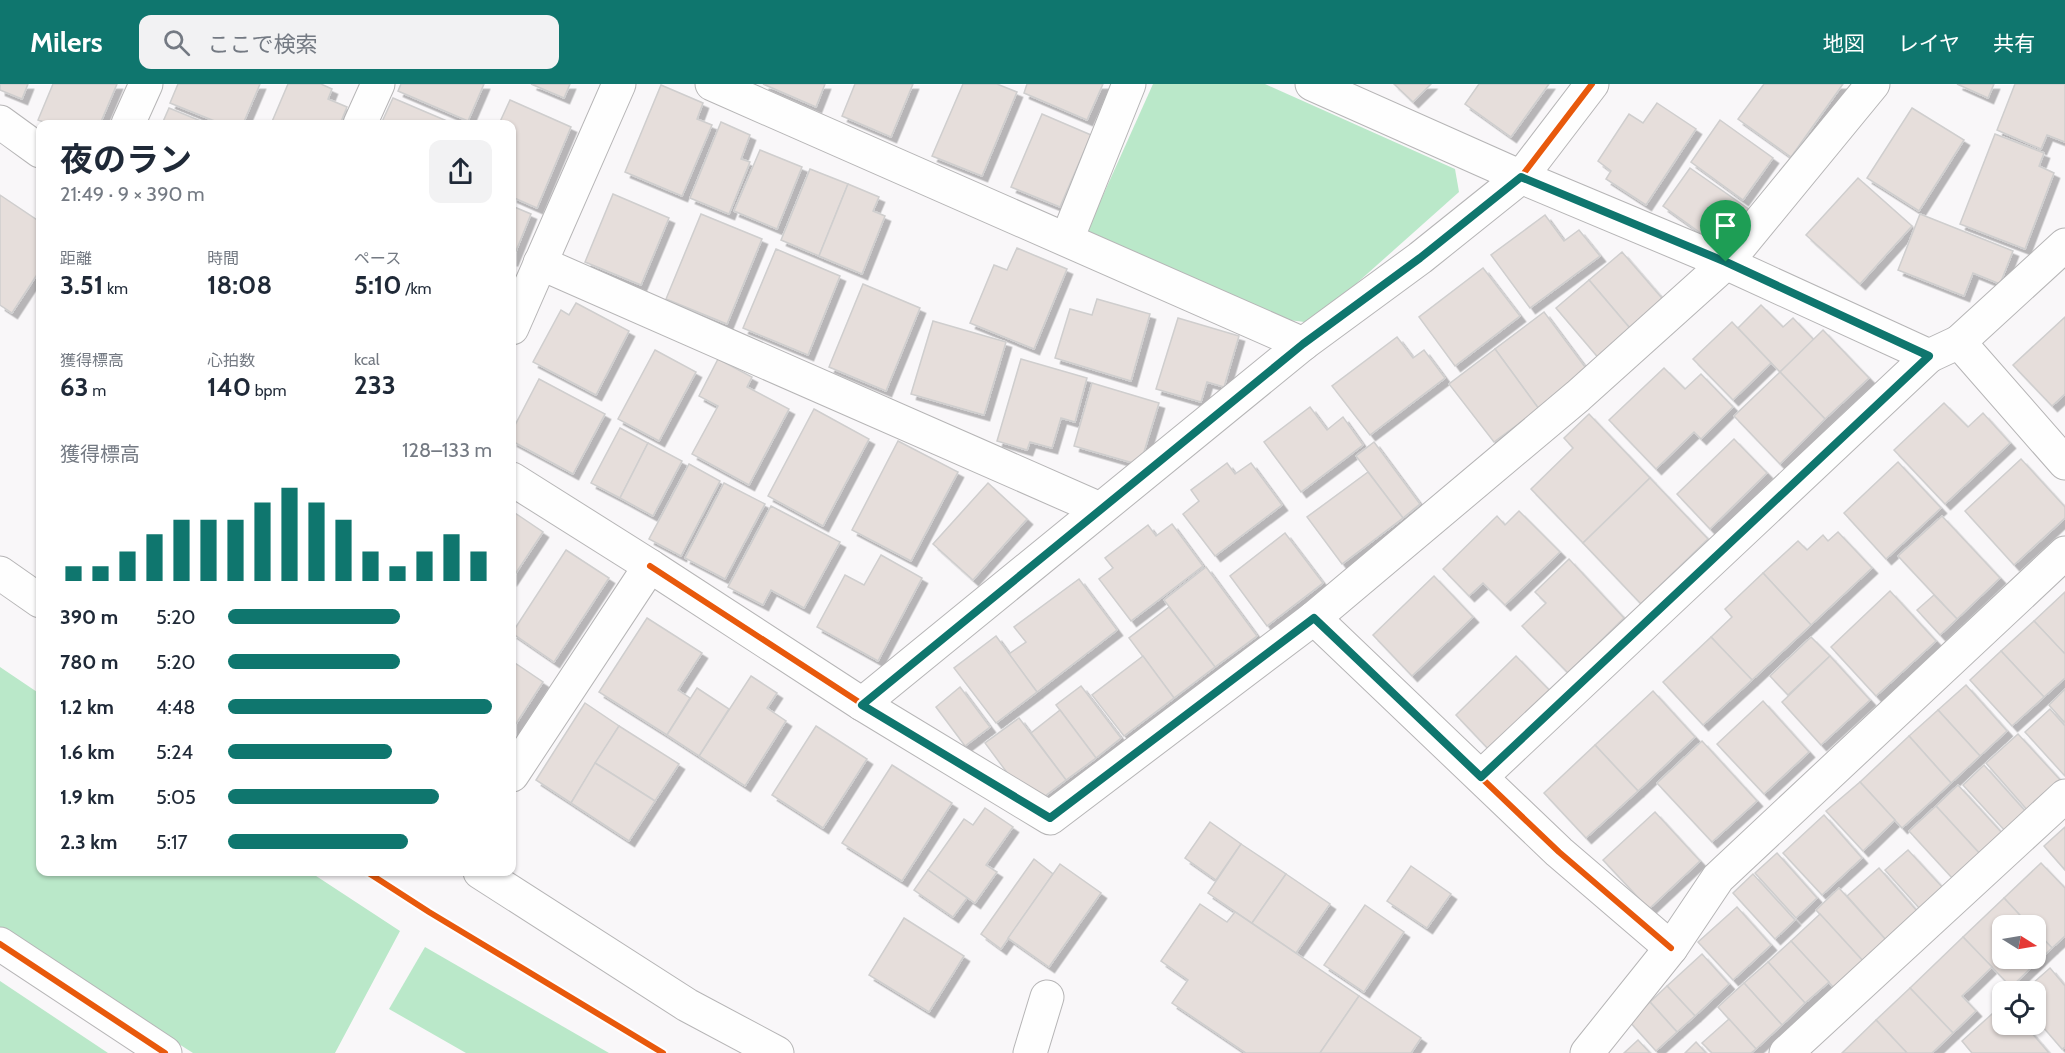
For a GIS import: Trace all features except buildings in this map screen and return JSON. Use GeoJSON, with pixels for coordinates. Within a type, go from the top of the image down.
{"type":"FeatureCollection","features":[{"type":"Feature","properties":{"kind":"street"},"geometry":{"type":"LineString","coordinates":[[130,120],[146,84]]}},
{"type":"Feature","properties":{"kind":"street"},"geometry":{"type":"LineString","coordinates":[[362,120],[378,84]]}},
{"type":"Feature","properties":{"kind":"street"},"geometry":{"type":"LineString","coordinates":[[516,319],[619,84]]}},
{"type":"Feature","properties":{"kind":"street"},"geometry":{"type":"LineString","coordinates":[[712,84],[1303,344]]}},
{"type":"Feature","properties":{"kind":"street"},"geometry":{"type":"LineString","coordinates":[[1067,239],[1129,84]]}},
{"type":"Feature","properties":{"kind":"street"},"geometry":{"type":"LineString","coordinates":[[1312,84],[1521,177],[1726,262],[1929,356]]}},
{"type":"Feature","properties":{"kind":"street"},"geometry":{"type":"LineString","coordinates":[[862,705],[1303,344],[1420,258],[1521,177],[1592,84]]}},
{"type":"Feature","properties":{"kind":"street"},"geometry":{"type":"LineString","coordinates":[[516,482],[862,705],[1050,818],[1314,618],[1578,396],[1726,262],[1873,84]]}},
{"type":"Feature","properties":{"kind":"street"},"geometry":{"type":"LineString","coordinates":[[0,122],[36,149]]}},
{"type":"Feature","properties":{"kind":"street"},"geometry":{"type":"LineString","coordinates":[[1481,777],[1929,356],[1959,342],[2065,245]]}},
{"type":"Feature","properties":{"kind":"street"},"geometry":{"type":"LineString","coordinates":[[540,263],[1100,509]]}},
{"type":"Feature","properties":{"kind":"street"},"geometry":{"type":"LineString","coordinates":[[1959,342],[2065,463]]}},
{"type":"Feature","properties":{"kind":"street"},"geometry":{"type":"LineString","coordinates":[[1587,1053],[1671,948],[1718,878],[2065,553]]}},
{"type":"Feature","properties":{"kind":"street"},"geometry":{"type":"LineString","coordinates":[[516,769],[650,566]]}},
{"type":"Feature","properties":{"kind":"street"},"geometry":{"type":"LineString","coordinates":[[0,573],[36,598]]}},
{"type":"Feature","properties":{"kind":"street"},"geometry":{"type":"LineString","coordinates":[[1314,618],[1559,852],[1671,948]]}},
{"type":"Feature","properties":{"kind":"street"},"geometry":{"type":"LineString","coordinates":[[1786,1053],[2065,796]]}},
{"type":"Feature","properties":{"kind":"street"},"geometry":{"type":"LineString","coordinates":[[486,876],[687,1005],[777,1053]]}},
{"type":"Feature","properties":{"kind":"street"},"geometry":{"type":"LineString","coordinates":[[0,944],[165,1053]]}},
{"type":"Feature","properties":{"kind":"street"},"geometry":{"type":"LineString","coordinates":[[1030,1053],[1047,997]]}},
{"type":"Feature","properties":{"kind":"green space"},"geometry":{"type":"Polygon","coordinates":[[[1153,84],[1265,84],[1455,169],[1459,192],[1312,323],[1289,320],[1087,231],[1153,84]]]}},
{"type":"Feature","properties":{"kind":"green space"},"geometry":{"type":"Polygon","coordinates":[[[0,667],[36,691],[36,876],[316,876],[400,931],[335,1053],[193,1053],[0,930],[0,667]]]}},
{"type":"Feature","properties":{"kind":"green space"},"geometry":{"type":"Polygon","coordinates":[[[425,947],[609,1053],[466,1053],[389,1009],[425,947]]]}},
{"type":"Feature","properties":{"kind":"green space"},"geometry":{"type":"Polygon","coordinates":[[[0,981],[108,1053],[0,1053],[0,981]]]}},
{"type":"Feature","properties":{"kind":"cycle path"},"geometry":{"type":"LineString","coordinates":[[862,704],[1303,344],[1420,258],[1521,177],[1592,84]]}},
{"type":"Feature","properties":{"kind":"cycle path"},"geometry":{"type":"LineString","coordinates":[[650,566],[862,704],[1050,818],[1314,618],[1559,852],[1671,948]]}},
{"type":"Feature","properties":{"kind":"cycle path"},"geometry":{"type":"LineString","coordinates":[[373,876],[663,1053]]}},
{"type":"Feature","properties":{"kind":"cycle path"},"geometry":{"type":"LineString","coordinates":[[0,944],[165,1053]]}},
{"type":"Feature","properties":{"kind":"route"},"geometry":{"type":"LineString","coordinates":[[1521,177],[1726,262],[1929,356],[1481,777],[1314,618],[1050,818],[862,705],[1303,344],[1420,258],[1521,177]]}}]}
